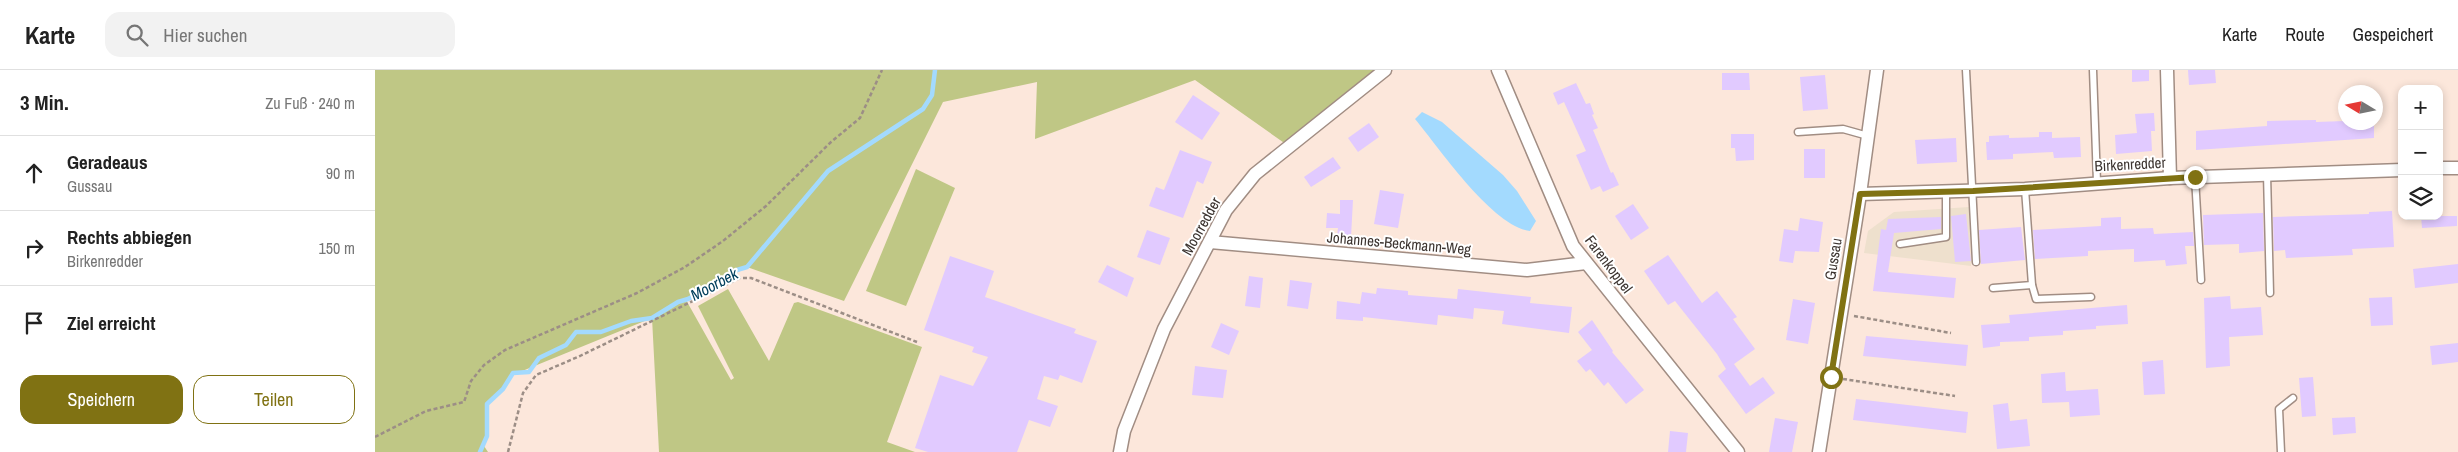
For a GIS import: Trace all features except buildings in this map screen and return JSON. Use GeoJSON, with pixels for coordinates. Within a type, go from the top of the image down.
{"type":"FeatureCollection","features":[{"type":"Feature","properties":{"kind":"street","name":"Moorredder"},"geometry":{"type":"LineString","coordinates":[[1121,452],[1124,431],[1164,329],[1226,210],[1255,174],[1385,70]]}},
{"type":"Feature","properties":{"kind":"street","name":"Farenkoppel"},"geometry":{"type":"LineString","coordinates":[[1498,70],[1573,246],[1738,452]]}},
{"type":"Feature","properties":{"kind":"street","name":"Gussau"},"geometry":{"type":"LineString","coordinates":[[1819,452],[1860,194],[1877,70]]}},
{"type":"Feature","properties":{"kind":"street"},"geometry":{"type":"LineString","coordinates":[[2167,70],[2170,178]]}},
{"type":"Feature","properties":{"kind":"street"},"geometry":{"type":"LineString","coordinates":[[2443,168],[2458,168]]}},
{"type":"Feature","properties":{"kind":"street","name":"Birkenredder"},"geometry":{"type":"LineString","coordinates":[[1860,194],[1973,191],[2170,178],[2398,170]]}},
{"type":"Feature","properties":{"kind":"street","name":"Johannes-Beckmann-Weg"},"geometry":{"type":"LineString","coordinates":[[1210,242],[1527,270],[1586,264]]}},
{"type":"Feature","properties":{"kind":"lane"},"geometry":{"type":"LineString","coordinates":[[1966,70],[1976,262]]}},
{"type":"Feature","properties":{"kind":"lane"},"geometry":{"type":"LineString","coordinates":[[2093,70],[2097,182]]}},
{"type":"Feature","properties":{"kind":"lane"},"geometry":{"type":"LineString","coordinates":[[1798,132],[1843,129],[1868,136]]}},
{"type":"Feature","properties":{"kind":"lane"},"geometry":{"type":"LineString","coordinates":[[2267,174],[2270,293]]}},
{"type":"Feature","properties":{"kind":"lane"},"geometry":{"type":"LineString","coordinates":[[2195,177],[2201,280]]}},
{"type":"Feature","properties":{"kind":"lane"},"geometry":{"type":"LineString","coordinates":[[2025,188],[2031,285],[2037,299],[2091,297]]}},
{"type":"Feature","properties":{"kind":"lane"},"geometry":{"type":"LineString","coordinates":[[1900,244],[1946,238],[1946,192]]}},
{"type":"Feature","properties":{"kind":"lane"},"geometry":{"type":"LineString","coordinates":[[1993,288],[2031,285]]}},
{"type":"Feature","properties":{"kind":"lane"},"geometry":{"type":"LineString","coordinates":[[2281,452],[2279,409],[2293,398]]}},
{"type":"Feature","properties":{"kind":"path"},"geometry":{"type":"LineString","coordinates":[[375,437],[425,411],[464,402],[471,381],[483,365],[505,350],[637,293],[685,267],[723,241],[766,206],[805,167],[860,118],[882,70]]}},
{"type":"Feature","properties":{"kind":"path"},"geometry":{"type":"LineString","coordinates":[[508,452],[523,393],[535,375],[580,356],[740,278],[751,278],[917,342]]}},
{"type":"Feature","properties":{"kind":"path"},"geometry":{"type":"LineString","coordinates":[[1841,314],[1951,333]]}},
{"type":"Feature","properties":{"kind":"path"},"geometry":{"type":"LineString","coordinates":[[1831,377],[1955,396]]}},
{"type":"Feature","properties":{"kind":"shaded area"},"geometry":{"type":"Polygon","coordinates":[[[1969,207],[1971,266],[1864,253],[1868,231],[1894,212],[1969,207]]]}},
{"type":"Feature","properties":{"kind":"green space"},"geometry":{"type":"Polygon","coordinates":[[[375,70],[1385,70],[1290,147],[1195,80],[1035,139],[1037,82],[943,102],[844,301],[747,267],[686,300],[731,380],[734,378],[698,306],[728,289],[769,361],[794,303],[798,302],[922,347],[887,442],[915,452],[659,452],[652,318],[510,376],[503,389],[487,404],[487,436],[484,446],[488,452],[375,452],[375,70]]]}},
{"type":"Feature","properties":{"kind":"green space"},"geometry":{"type":"Polygon","coordinates":[[[916,169],[955,188],[906,306],[866,291],[916,169]]]}},
{"type":"Feature","properties":{"kind":"water"},"geometry":{"type":"Polygon","coordinates":[[[1422,112],[1442,122],[1503,175],[1517,191],[1536,221],[1530,231],[1515,226],[1500,216],[1468,184],[1415,119],[1422,112]]]}},
{"type":"Feature","properties":{"kind":"waterway","name":"Moorbek"},"geometry":{"type":"LineString","coordinates":[[480,452],[487,436],[487,404],[503,389],[513,373],[529,372],[539,358],[566,345],[576,332],[601,332],[631,321],[652,318],[678,302],[713,286],[737,270],[747,267],[828,171],[923,109],[932,95],[935,70]]}},
{"type":"Feature","properties":{"kind":"route"},"geometry":{"type":"LineString","coordinates":[[1831,377],[1860,194],[1973,191],[2195,177]]}}]}
